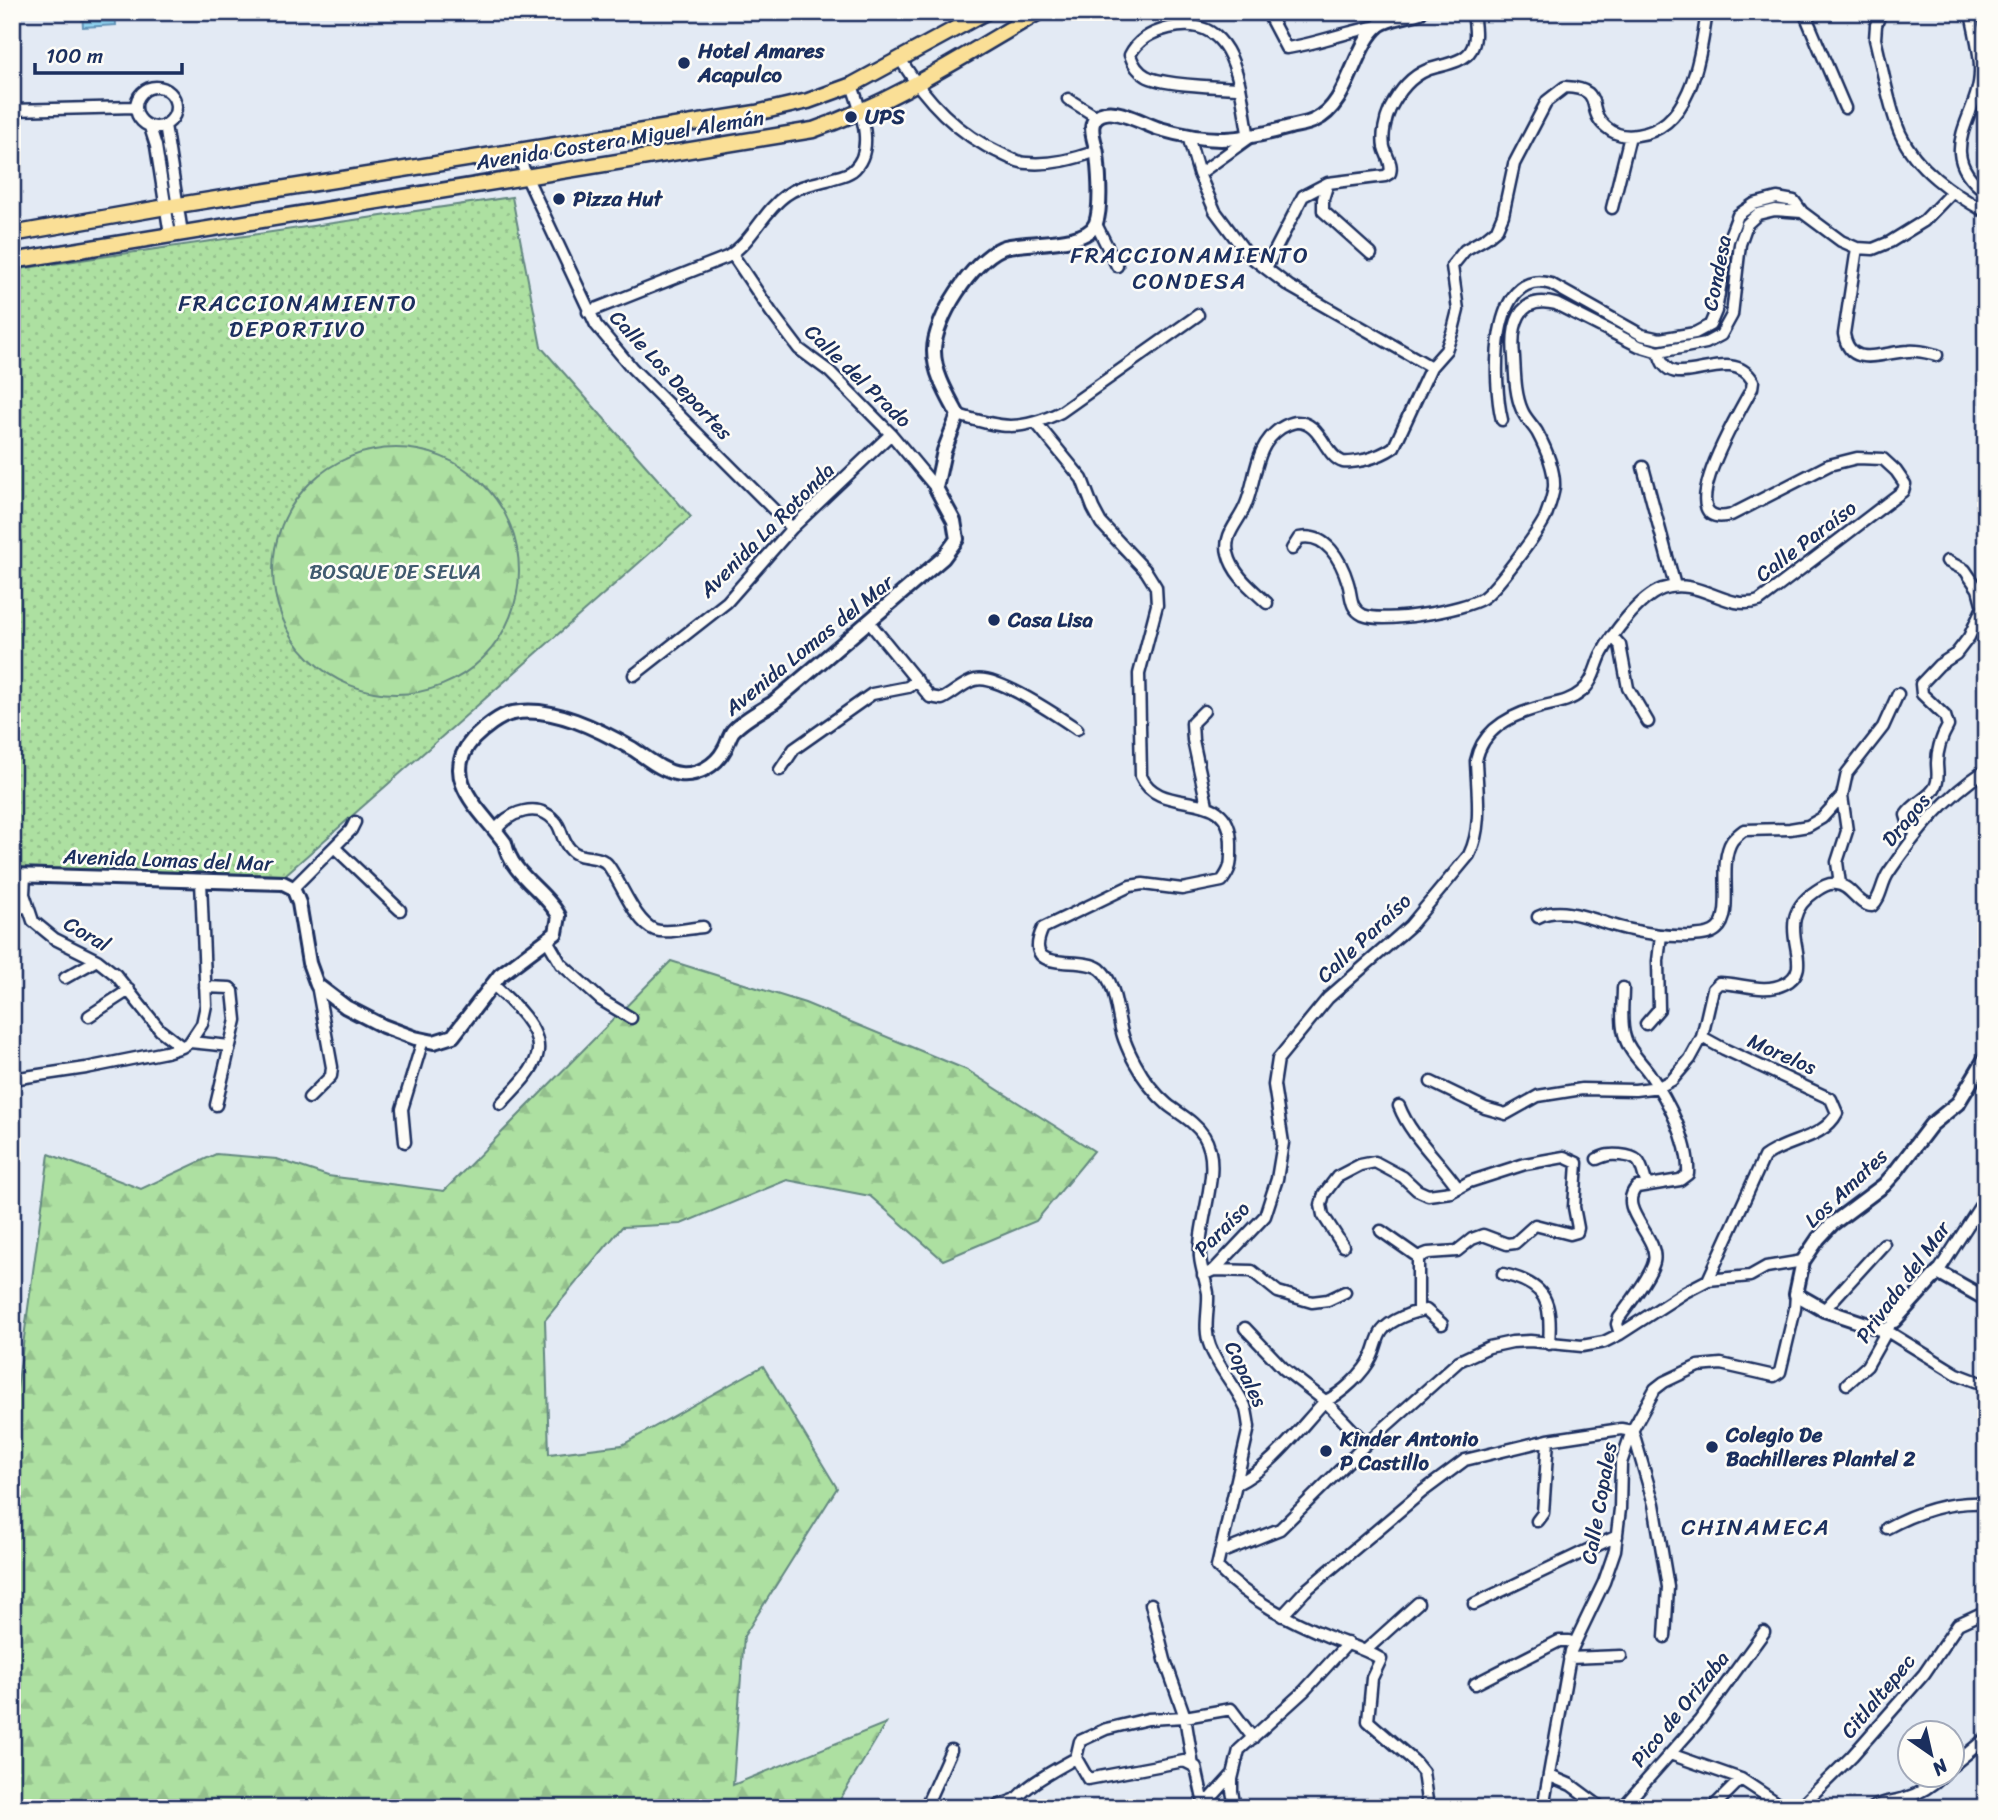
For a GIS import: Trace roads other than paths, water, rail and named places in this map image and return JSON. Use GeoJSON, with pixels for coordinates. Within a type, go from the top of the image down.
{"type":"FeatureCollection","features":[{"type":"Feature","properties":{"kind":"main road","name":"Avenida Costera Miguel Alemán"},"geometry":{"type":"LineString","coordinates":[[12,234],[756,113],[808,101],[852,85],[985,12]]}},
{"type":"Feature","properties":{"kind":"main road","name":"Avenida Costera Miguel Alemán"},"geometry":{"type":"LineString","coordinates":[[12,261],[813,130],[862,112],[1039,12]]}},
{"type":"Feature","properties":{"kind":"main road"},"geometry":{"type":"LineString","coordinates":[[936,488],[944,451],[958,415],[941,382],[934,352],[939,325],[960,288],[977,266],[1002,248],[1070,239],[1089,231],[1096,224],[1099,188],[1093,123],[1097,117],[1111,112],[1160,130],[1222,141],[1249,138],[1316,120],[1334,106],[1364,46],[1382,20],[1420,12]]}},
{"type":"Feature","properties":{"kind":"main road","name":"Avenida Lomas del Mar"},"geometry":{"type":"LineString","coordinates":[[547,940],[556,933],[559,916],[555,908],[522,875],[496,830],[464,790],[459,779],[465,749],[480,733],[510,713],[539,711],[575,722],[612,738],[653,763],[679,774],[710,767],[723,753],[733,731],[773,703],[943,558],[957,539],[954,521],[936,488]]}},
{"type":"Feature","properties":{"kind":"main road","name":"Avenida Lomas del Mar"},"geometry":{"type":"LineString","coordinates":[[19,875],[274,882],[293,888],[299,903],[309,963],[317,985]]}},
{"type":"Feature","properties":{"kind":"main road"},"geometry":{"type":"LineString","coordinates":[[317,985],[346,1007],[383,1026],[434,1042],[453,1036],[500,975],[547,940]]}},
{"type":"Feature","properties":{"kind":"main road","name":"Los Amates"},"geometry":{"type":"LineString","coordinates":[[1796,1294],[1803,1261],[1832,1224],[1884,1185],[1931,1125],[1954,1109],[1986,1057]]}},
{"type":"Feature","properties":{"kind":"main road"},"geometry":{"type":"LineString","coordinates":[[1938,1272],[1986,1299]]}},
{"type":"Feature","properties":{"kind":"main road","name":"Privada del Mar"},"geometry":{"type":"LineString","coordinates":[[1890,1326],[1938,1272]]}},
{"type":"Feature","properties":{"kind":"main road"},"geometry":{"type":"LineString","coordinates":[[1796,1294],[1824,1310],[1890,1326]]}},
{"type":"Feature","properties":{"kind":"street"},"geometry":{"type":"LineString","coordinates":[[1266,12],[1286,48],[1298,47],[1382,20]]}},
{"type":"Feature","properties":{"kind":"street"},"geometry":{"type":"LineString","coordinates":[[1266,268],[1303,197],[1323,185],[1390,173],[1391,167],[1384,145],[1384,128],[1389,111],[1414,78],[1467,55],[1476,38],[1473,12]]}},
{"type":"Feature","properties":{"kind":"street"},"geometry":{"type":"LineString","coordinates":[[1267,603],[1241,579],[1227,550],[1228,535],[1246,503],[1259,454],[1266,442],[1288,424],[1306,423],[1323,438],[1340,461],[1362,460],[1384,454],[1394,447],[1430,367],[1446,350],[1458,310],[1452,266],[1465,250],[1497,229],[1503,215],[1514,164],[1547,101],[1564,86],[1580,87],[1592,97],[1600,120],[1616,134],[1630,136],[1657,129],[1670,120],[1681,105],[1696,70],[1707,12]]}},
{"type":"Feature","properties":{"kind":"street"},"geometry":{"type":"LineString","coordinates":[[1804,12],[1845,108]]}},
{"type":"Feature","properties":{"kind":"street"},"geometry":{"type":"LineString","coordinates":[[1881,12],[1876,24],[1875,39],[1899,130],[1908,147],[1933,177],[1986,212]]}},
{"type":"Feature","properties":{"kind":"street"},"geometry":{"type":"LineString","coordinates":[[1971,12],[1980,72],[1978,93],[1962,127],[1959,145],[1963,164],[1986,192]]}},
{"type":"Feature","properties":{"kind":"street"},"geometry":{"type":"LineString","coordinates":[[1199,174],[1249,138],[1237,74],[1227,47],[1220,37],[1205,27],[1184,24],[1156,32],[1136,43],[1130,55],[1133,65],[1148,78],[1198,86],[1239,88]]}},
{"type":"Feature","properties":{"kind":"street"},"geometry":{"type":"LineString","coordinates":[[900,59],[938,111],[988,148],[1020,162],[1063,162],[1097,151]]}},
{"type":"Feature","properties":{"kind":"street"},"geometry":{"type":"LineString","coordinates":[[588,312],[732,254],[788,193],[845,174],[855,167],[865,143],[862,112],[852,85]]}},
{"type":"Feature","properties":{"kind":"street"},"geometry":{"type":"LineString","coordinates":[[150,127],[165,125],[173,118],[176,108],[174,97],[166,90],[156,87],[146,89],[138,96],[135,107],[141,121],[150,127],[172,206]]}},
{"type":"Feature","properties":{"kind":"street"},"geometry":{"type":"LineString","coordinates":[[1068,99],[1097,117]]}},
{"type":"Feature","properties":{"kind":"street"},"geometry":{"type":"LineString","coordinates":[[12,110],[135,107]]}},
{"type":"Feature","properties":{"kind":"street"},"geometry":{"type":"LineString","coordinates":[[165,125],[176,234]]}},
{"type":"Feature","properties":{"kind":"street"},"geometry":{"type":"LineString","coordinates":[[1188,136],[1199,174],[1215,211],[1247,254],[1289,286],[1430,367]]}},
{"type":"Feature","properties":{"kind":"street"},"geometry":{"type":"LineString","coordinates":[[1612,208],[1630,136]]}},
{"type":"Feature","properties":{"kind":"street","name":"Calle Los Deportes"},"geometry":{"type":"LineString","coordinates":[[517,151],[596,325],[632,368],[792,528]]}},
{"type":"Feature","properties":{"kind":"street"},"geometry":{"type":"LineString","coordinates":[[1323,185],[1323,211],[1371,254]]}},
{"type":"Feature","properties":{"kind":"street"},"geometry":{"type":"LineString","coordinates":[[1502,420],[1497,398],[1497,360],[1502,325],[1511,299],[1520,288],[1541,281],[1551,284],[1642,335],[1660,340],[1695,333],[1710,324],[1716,311],[1728,241],[1738,215],[1754,204],[1777,198],[1794,201],[1802,212],[1835,237],[1857,248],[1873,248],[1890,243],[1924,221],[1952,192]]}},
{"type":"Feature","properties":{"kind":"street","name":"Condesa"},"geometry":{"type":"LineString","coordinates":[[1658,352],[1706,344],[1721,335],[1732,315],[1740,244],[1747,223],[1758,214],[1775,210],[1802,212]]}},
{"type":"Feature","properties":{"kind":"street"},"geometry":{"type":"LineString","coordinates":[[1096,224],[1117,266]]}},
{"type":"Feature","properties":{"kind":"street"},"geometry":{"type":"LineString","coordinates":[[1857,248],[1844,334],[1845,344],[1852,353],[1863,357],[1911,351],[1937,355]]}},
{"type":"Feature","properties":{"kind":"street","name":"Calle del Prado"},"geometry":{"type":"LineString","coordinates":[[732,254],[799,349],[830,372],[891,434],[936,488]]}},
{"type":"Feature","properties":{"kind":"street"},"geometry":{"type":"LineString","coordinates":[[1292,549],[1299,537],[1308,536],[1327,544],[1346,578],[1353,607],[1362,614],[1405,618],[1454,608],[1483,598],[1502,578],[1545,518],[1554,488],[1550,464],[1536,431],[1522,412],[1518,397],[1513,345],[1518,316],[1535,302],[1556,304],[1639,346],[1658,352]]}},
{"type":"Feature","properties":{"kind":"street"},"geometry":{"type":"LineString","coordinates":[[958,415],[985,423],[1016,427],[1037,424],[1061,412],[1198,315]]}},
{"type":"Feature","properties":{"kind":"street","name":"Calle Paraíso"},"geometry":{"type":"LineString","coordinates":[[1274,1086],[1278,1059],[1328,998],[1410,926],[1469,855],[1477,831],[1476,761],[1478,751],[1488,734],[1507,720],[1536,708],[1566,702],[1583,691],[1593,678],[1612,636],[1646,598],[1659,590],[1690,586],[1735,603],[1749,604],[1759,601],[1903,491],[1906,484],[1882,459],[1857,458],[1829,465],[1731,515],[1720,518],[1711,514],[1705,505],[1704,493],[1709,473],[1752,388],[1753,380],[1742,369],[1718,365],[1678,373],[1669,371],[1661,363],[1658,352]]}},
{"type":"Feature","properties":{"kind":"street"},"geometry":{"type":"LineString","coordinates":[[1037,424],[1082,479],[1101,523],[1146,571],[1156,587],[1157,605],[1139,674],[1141,776],[1144,784],[1167,799],[1207,805],[1192,723],[1205,711]]}},
{"type":"Feature","properties":{"kind":"street","name":"Avenida La Rotonda"},"geometry":{"type":"LineString","coordinates":[[634,675],[727,602],[792,528],[891,434]]}},
{"type":"Feature","properties":{"kind":"street"},"geometry":{"type":"LineString","coordinates":[[1643,467],[1675,586]]}},
{"type":"Feature","properties":{"kind":"street"},"geometry":{"type":"LineString","coordinates":[[1916,833],[1906,816],[1912,806],[1932,792],[1938,781],[1939,742],[1948,726],[1945,716],[1922,694],[1922,684],[1939,665],[1956,654],[1969,637],[1983,607],[1978,589],[1965,570],[1947,561]]}},
{"type":"Feature","properties":{"kind":"street"},"geometry":{"type":"LineString","coordinates":[[869,622],[930,696],[942,699],[975,680],[986,679],[1016,690],[1077,729]]}},
{"type":"Feature","properties":{"kind":"street"},"geometry":{"type":"LineString","coordinates":[[1612,636],[1620,645],[1628,688],[1648,722]]}},
{"type":"Feature","properties":{"kind":"street"},"geometry":{"type":"LineString","coordinates":[[780,770],[794,749],[862,700],[880,691],[908,687],[917,680]]}},
{"type":"Feature","properties":{"kind":"street"},"geometry":{"type":"LineString","coordinates":[[1431,1082],[1485,1108],[1506,1114],[1538,1096],[1582,1089],[1635,1090],[1659,1087],[1672,1080],[1690,1059],[1702,1037],[1713,989],[1719,983],[1735,983],[1764,989],[1785,984],[1798,971],[1800,960],[1792,929],[1800,904],[1824,886],[1840,884],[1837,862],[1847,831],[1842,796],[1846,773],[1883,727],[1898,694]]}},
{"type":"Feature","properties":{"kind":"street","name":"Dragos"},"geometry":{"type":"LineString","coordinates":[[1840,884],[1864,906],[1872,906],[1878,901],[1885,877],[1916,833],[1937,810],[1986,770]]}},
{"type":"Feature","properties":{"kind":"street"},"geometry":{"type":"LineString","coordinates":[[1538,917],[1545,914],[1572,914],[1626,929],[1661,935],[1706,935],[1718,929],[1725,917],[1726,856],[1733,840],[1744,830],[1808,826],[1822,818],[1842,796]]}},
{"type":"Feature","properties":{"kind":"street","name":"Copales"},"geometry":{"type":"LineString","coordinates":[[1207,805],[1224,819],[1231,838],[1231,869],[1222,881],[1182,888],[1143,884],[1120,890],[1043,928],[1038,940],[1038,950],[1044,958],[1056,962],[1092,965],[1102,970],[1109,981],[1124,1038],[1136,1065],[1160,1097],[1193,1122],[1205,1137],[1210,1152],[1212,1171],[1203,1219],[1200,1256],[1208,1293],[1206,1331],[1217,1362],[1245,1407],[1250,1427],[1220,1553]]}},
{"type":"Feature","properties":{"kind":"street"},"geometry":{"type":"LineString","coordinates":[[496,830],[502,821],[519,812],[543,811],[557,822],[562,841],[573,853],[602,859],[608,865],[628,896],[634,911],[644,923],[655,930],[703,927]]}},
{"type":"Feature","properties":{"kind":"street"},"geometry":{"type":"LineString","coordinates":[[293,888],[351,830],[355,822]]}},
{"type":"Feature","properties":{"kind":"street"},"geometry":{"type":"LineString","coordinates":[[334,847],[400,910]]}},
{"type":"Feature","properties":{"kind":"street"},"geometry":{"type":"LineString","coordinates":[[12,908],[27,907],[19,875]]}},
{"type":"Feature","properties":{"kind":"street"},"geometry":{"type":"LineString","coordinates":[[186,1044],[202,1024],[206,1005],[201,881]]}},
{"type":"Feature","properties":{"kind":"street","name":"Coral"},"geometry":{"type":"LineString","coordinates":[[27,907],[33,921],[41,929],[97,960],[129,990],[160,1030],[186,1044]]}},
{"type":"Feature","properties":{"kind":"street"},"geometry":{"type":"LineString","coordinates":[[1646,1024],[1659,1009],[1658,961],[1661,935]]}},
{"type":"Feature","properties":{"kind":"street"},"geometry":{"type":"LineString","coordinates":[[547,940],[561,964],[601,1000],[631,1018]]}},
{"type":"Feature","properties":{"kind":"street"},"geometry":{"type":"LineString","coordinates":[[65,978],[97,960]]}},
{"type":"Feature","properties":{"kind":"street"},"geometry":{"type":"LineString","coordinates":[[492,984],[518,1006],[538,1044],[533,1065],[501,1104]]}},
{"type":"Feature","properties":{"kind":"street"},"geometry":{"type":"LineString","coordinates":[[309,1098],[331,1076],[332,1067],[317,985]]}},
{"type":"Feature","properties":{"kind":"street"},"geometry":{"type":"LineString","coordinates":[[205,987],[226,986],[233,991],[236,1020],[216,1105]]}},
{"type":"Feature","properties":{"kind":"street"},"geometry":{"type":"LineString","coordinates":[[1620,1334],[1617,1324],[1619,1318],[1654,1261],[1652,1245],[1630,1203],[1632,1191],[1637,1187],[1680,1180],[1688,1174],[1678,1124],[1659,1087],[1628,1045],[1624,1035],[1623,988]]}},
{"type":"Feature","properties":{"kind":"street"},"geometry":{"type":"LineString","coordinates":[[89,1016],[129,990]]}},
{"type":"Feature","properties":{"kind":"street","name":"Morelos"},"geometry":{"type":"LineString","coordinates":[[1702,1037],[1831,1099],[1837,1113],[1832,1124],[1773,1150],[1764,1157],[1709,1280]]}},
{"type":"Feature","properties":{"kind":"street"},"geometry":{"type":"LineString","coordinates":[[405,1142],[402,1109],[423,1040]]}},
{"type":"Feature","properties":{"kind":"street"},"geometry":{"type":"LineString","coordinates":[[12,1079],[166,1052],[186,1044],[230,1046]]}},
{"type":"Feature","properties":{"kind":"street","name":"Paraíso"},"geometry":{"type":"LineString","coordinates":[[1203,1275],[1214,1270],[1265,1216],[1277,1179],[1283,1143],[1274,1086]]}},
{"type":"Feature","properties":{"kind":"street"},"geometry":{"type":"LineString","coordinates":[[1399,1106],[1406,1124],[1441,1163],[1458,1188]]}},
{"type":"Feature","properties":{"kind":"street"},"geometry":{"type":"LineString","coordinates":[[1597,1159],[1612,1154],[1635,1157],[1639,1161],[1647,1185]]}},
{"type":"Feature","properties":{"kind":"street"},"geometry":{"type":"LineString","coordinates":[[1343,1246],[1323,1215],[1321,1205],[1324,1194],[1337,1177],[1360,1166],[1375,1162],[1428,1195],[1451,1192],[1469,1182],[1525,1164],[1564,1157],[1577,1163],[1574,1208],[1577,1233],[1570,1234],[1535,1225],[1515,1243],[1507,1244],[1483,1235],[1472,1239],[1457,1251],[1428,1253],[1418,1257]]}},
{"type":"Feature","properties":{"kind":"street","name":"Privada del Mar"},"geometry":{"type":"LineString","coordinates":[[1938,1272],[1986,1197]]}},
{"type":"Feature","properties":{"kind":"street"},"geometry":{"type":"LineString","coordinates":[[1381,1231],[1418,1257]]}},
{"type":"Feature","properties":{"kind":"street"},"geometry":{"type":"LineString","coordinates":[[1824,1310],[1884,1244]]}},
{"type":"Feature","properties":{"kind":"street"},"geometry":{"type":"LineString","coordinates":[[1418,1257],[1420,1311]]}},
{"type":"Feature","properties":{"kind":"street"},"geometry":{"type":"LineString","coordinates":[[1428,1808],[1423,1772],[1414,1760],[1368,1721],[1372,1678],[1381,1659],[1366,1650],[1269,1609],[1217,1567],[1220,1553],[1280,1529],[1366,1444],[1460,1361],[1472,1354],[1512,1342],[1582,1346],[1604,1342],[1709,1280],[1750,1276],[1766,1267],[1803,1261]]}},
{"type":"Feature","properties":{"kind":"street"},"geometry":{"type":"LineString","coordinates":[[1214,1270],[1252,1271],[1278,1292],[1304,1300],[1328,1300],[1345,1292]]}},
{"type":"Feature","properties":{"kind":"street"},"geometry":{"type":"LineString","coordinates":[[1503,1274],[1524,1279],[1539,1290],[1547,1303],[1551,1320],[1549,1344]]}},
{"type":"Feature","properties":{"kind":"street","name":"Los Amates"},"geometry":{"type":"LineString","coordinates":[[1640,1419],[1655,1389],[1698,1366],[1721,1364],[1774,1376],[1780,1372],[1796,1294]]}},
{"type":"Feature","properties":{"kind":"street"},"geometry":{"type":"LineString","coordinates":[[1235,1485],[1247,1479],[1276,1455],[1325,1401],[1334,1398],[1358,1374],[1371,1358],[1381,1332],[1388,1325],[1420,1311],[1432,1313],[1442,1324]]}},
{"type":"Feature","properties":{"kind":"street"},"geometry":{"type":"LineString","coordinates":[[1890,1326],[1957,1374],[1986,1385]]}},
{"type":"Feature","properties":{"kind":"street","name":"Privada del Mar"},"geometry":{"type":"LineString","coordinates":[[1846,1384],[1867,1366],[1890,1326]]}},
{"type":"Feature","properties":{"kind":"street"},"geometry":{"type":"LineString","coordinates":[[1245,1328],[1284,1369],[1325,1401],[1366,1444]]}},
{"type":"Feature","properties":{"kind":"street","name":"Calle Copales"},"geometry":{"type":"LineString","coordinates":[[1543,1808],[1569,1658],[1604,1582],[1617,1536],[1621,1463],[1632,1431],[1640,1419]]}},
{"type":"Feature","properties":{"kind":"street"},"geometry":{"type":"LineString","coordinates":[[1282,1616],[1305,1591],[1422,1492],[1465,1460],[1548,1440],[1621,1429],[1632,1431],[1654,1504],[1668,1587],[1665,1637]]}},
{"type":"Feature","properties":{"kind":"street"},"geometry":{"type":"LineString","coordinates":[[1537,1521],[1543,1513],[1548,1440]]}},
{"type":"Feature","properties":{"kind":"street"},"geometry":{"type":"LineString","coordinates":[[1887,1528],[1908,1517],[1946,1504],[1986,1503]]}},
{"type":"Feature","properties":{"kind":"street"},"geometry":{"type":"LineString","coordinates":[[1474,1604],[1617,1536]]}},
{"type":"Feature","properties":{"kind":"street"},"geometry":{"type":"LineString","coordinates":[[1366,1650],[1418,1603]]}},
{"type":"Feature","properties":{"kind":"street"},"geometry":{"type":"LineString","coordinates":[[1151,1604],[1165,1660],[1185,1717],[1193,1766]]}},
{"type":"Feature","properties":{"kind":"street","name":"Citlaltepec"},"geometry":{"type":"LineString","coordinates":[[1800,1808],[1852,1756],[1924,1674],[1958,1624],[1986,1612]]}},
{"type":"Feature","properties":{"kind":"street","name":"Pico de Orizaba"},"geometry":{"type":"LineString","coordinates":[[1622,1808],[1716,1699],[1764,1632]]}},
{"type":"Feature","properties":{"kind":"street"},"geometry":{"type":"LineString","coordinates":[[1475,1684],[1559,1641],[1574,1644]]}},
{"type":"Feature","properties":{"kind":"street"},"geometry":{"type":"LineString","coordinates":[[1235,1808],[1233,1774],[1239,1751],[1304,1691],[1348,1643]]}},
{"type":"Feature","properties":{"kind":"street"},"geometry":{"type":"LineString","coordinates":[[1569,1658],[1621,1656]]}},
{"type":"Feature","properties":{"kind":"street"},"geometry":{"type":"LineString","coordinates":[[1204,1806],[1196,1767],[1185,1761],[1088,1779],[1076,1758],[1080,1741],[1107,1729],[1148,1719],[1185,1717],[1231,1709],[1253,1738]]}},
{"type":"Feature","properties":{"kind":"street"},"geometry":{"type":"LineString","coordinates":[[1966,1753],[1986,1738]]}},
{"type":"Feature","properties":{"kind":"street"},"geometry":{"type":"LineString","coordinates":[[925,1808],[951,1751]]}},
{"type":"Feature","properties":{"kind":"street"},"geometry":{"type":"LineString","coordinates":[[1670,1754],[1741,1779],[1784,1808]]}},
{"type":"Feature","properties":{"kind":"street"},"geometry":{"type":"LineString","coordinates":[[993,1808],[1012,1804],[1052,1772],[1076,1758]]}},
{"type":"Feature","properties":{"kind":"street"},"geometry":{"type":"LineString","coordinates":[[1204,1806],[1233,1774]]}},
{"type":"Feature","properties":{"kind":"street"},"geometry":{"type":"LineString","coordinates":[[1550,1776],[1571,1785],[1602,1808]]}},
{"type":"Feature","properties":{"kind":"street"},"geometry":{"type":"LineString","coordinates":[[1712,1808],[1741,1779]]}},
{"type":"Feature","properties":{"kind":"street"},"geometry":{"type":"LineString","coordinates":[[1872,1808],[1877,1804],[1906,1798],[1927,1788]]}},
{"type":"Feature","properties":{"kind":"water"},"geometry":{"type":"Polygon","coordinates":[[[82,12],[115,12],[116,25],[83,27],[82,12]]]}},
{"type":"Feature","properties":{"kind":"place","name":"Hotel Amares Acapulco"},"geometry":{"type":"Point","coordinates":[684,63]}},
{"type":"Feature","properties":{"kind":"place","name":"UPS"},"geometry":{"type":"Point","coordinates":[851,117]}},
{"type":"Feature","properties":{"kind":"place","name":"Pizza Hut"},"geometry":{"type":"Point","coordinates":[559,199]}},
{"type":"Feature","properties":{"kind":"place","name":"Casa Lisa"},"geometry":{"type":"Point","coordinates":[994,620]}},
{"type":"Feature","properties":{"kind":"place","name":"Colegio De Bachilleres Plantel 2"},"geometry":{"type":"Point","coordinates":[1712,1447]}},
{"type":"Feature","properties":{"kind":"place","name":"Kinder Antonio P Castillo"},"geometry":{"type":"Point","coordinates":[1326,1451]}},
{"type":"Feature","properties":{"kind":"district","name":"FRACCIONAMIENTO CONDESA"},"geometry":{"type":"Point","coordinates":[1190,268]}},
{"type":"Feature","properties":{"kind":"district","name":"FRACCIONAMIENTO DEPORTIVO"},"geometry":{"type":"Point","coordinates":[298,316]}},
{"type":"Feature","properties":{"kind":"district","name":"CHINAMECA"},"geometry":{"type":"Point","coordinates":[1756,1527]}},
{"type":"Feature","properties":{"kind":"park label","name":"BOSQUE DE SELVA"},"geometry":{"type":"Point","coordinates":[395,572]}}]}
